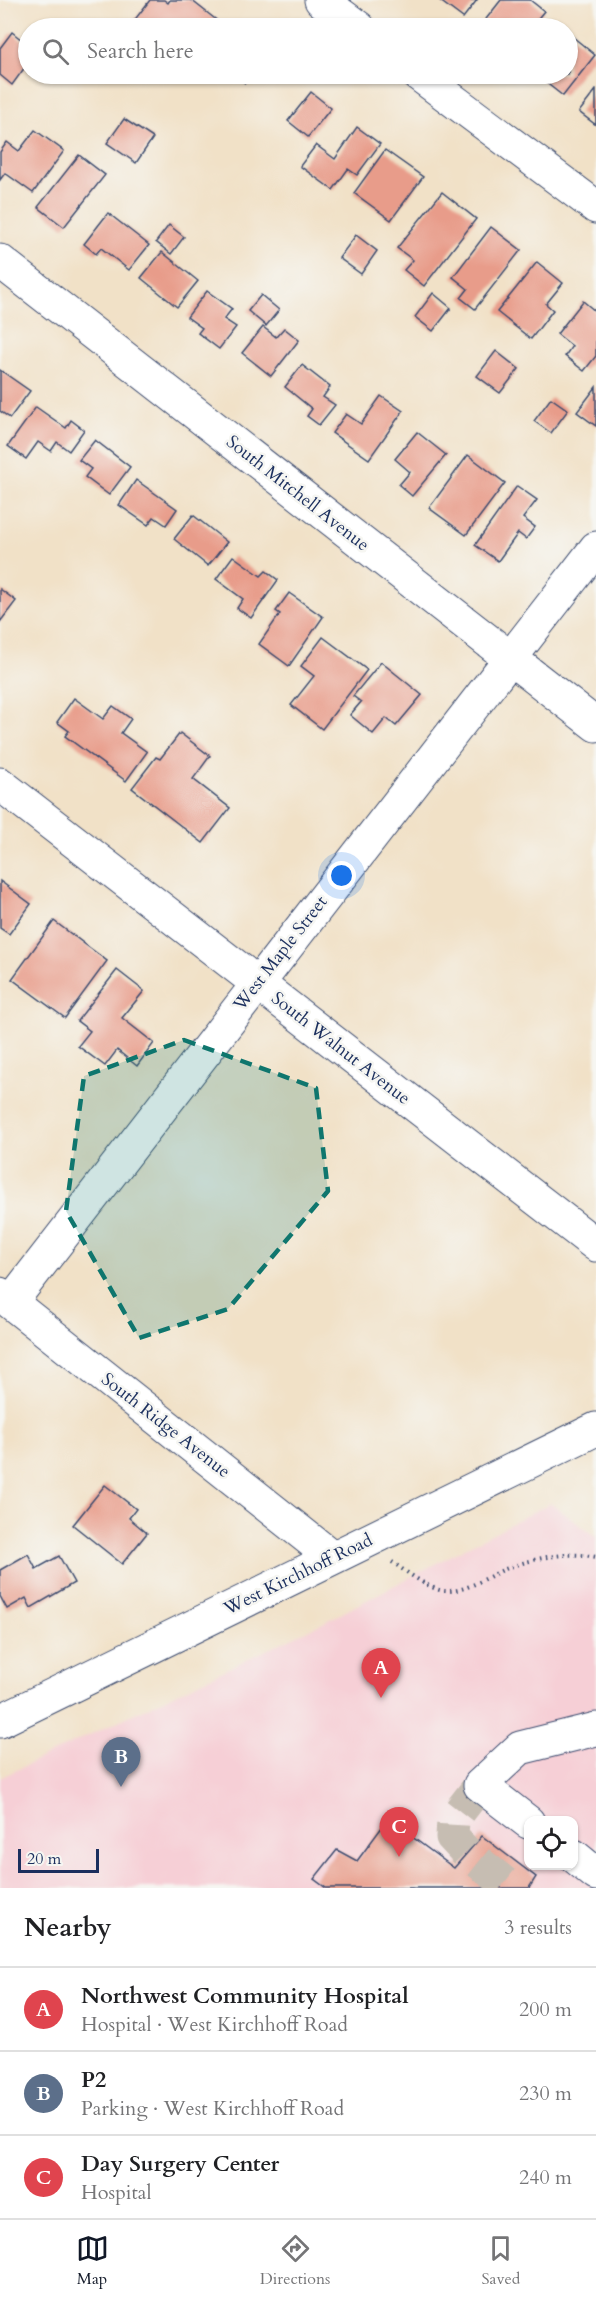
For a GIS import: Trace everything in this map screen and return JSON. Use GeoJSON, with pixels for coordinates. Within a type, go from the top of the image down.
{"type":"FeatureCollection","features":[{"type":"Feature","properties":{"kind":"street"},"geometry":{"type":"LineString","coordinates":[[321,0],[345,18]]}},
{"type":"Feature","properties":{"kind":"street"},"geometry":{"type":"LineString","coordinates":[[431,84],[596,207]]}},
{"type":"Feature","properties":{"kind":"street","name":"South Mitchell Avenue"},"geometry":{"type":"LineString","coordinates":[[0,261],[596,725]]}},
{"type":"Feature","properties":{"kind":"street","name":"West Maple Street"},"geometry":{"type":"LineString","coordinates":[[5,1298],[596,548]]}},
{"type":"Feature","properties":{"kind":"street","name":"South Walnut Avenue"},"geometry":{"type":"LineString","coordinates":[[0,784],[596,1245]]}},
{"type":"Feature","properties":{"kind":"street","name":"South Ridge Avenue"},"geometry":{"type":"LineString","coordinates":[[5,1298],[332,1557]]}},
{"type":"Feature","properties":{"kind":"street","name":"West Kirchhoff Road"},"geometry":{"type":"LineString","coordinates":[[0,1721],[596,1429]]}},
{"type":"Feature","properties":{"kind":"street"},"geometry":{"type":"LineString","coordinates":[[524,1819],[480,1785],[520,1748],[596,1729]]}},
{"type":"Feature","properties":{"kind":"street"},"geometry":{"type":"LineString","coordinates":[[578,1860],[596,1874],[586,1888]]}},
{"type":"Feature","properties":{"kind":"path"},"geometry":{"type":"LineString","coordinates":[[363,1542],[418,1580],[444,1591],[468,1586],[507,1569],[549,1556],[578,1553],[596,1557]]}},
{"type":"Feature","properties":{"kind":"highlighted area"},"geometry":{"type":"Polygon","coordinates":[[[184,1040],[316,1088],[328,1191],[228,1309],[139,1338],[66,1211],[84,1076],[184,1040]]]}},
{"type":"Feature","properties":{"kind":"shaded area"},"geometry":{"type":"Polygon","coordinates":[[[550,1503],[596,1537],[596,1888],[0,1888],[0,1778],[331,1619],[550,1503]]]}},
{"type":"Feature","properties":{"kind":"building"},"geometry":{"type":"Polygon","coordinates":[[[150,0],[164,0],[168,3],[170,0],[191,0],[214,18],[136,18],[150,0]]]}},
{"type":"Feature","properties":{"kind":"building"},"geometry":{"type":"Polygon","coordinates":[[[439,0],[477,0],[463,18],[439,0]]]}},
{"type":"Feature","properties":{"kind":"building"},"geometry":{"type":"Polygon","coordinates":[[[501,0],[530,0],[544,11],[538,18],[487,18],[501,0]]]}},
{"type":"Feature","properties":{"kind":"building"},"geometry":{"type":"Polygon","coordinates":[[[12,32],[18,37],[18,77],[12,85],[0,75],[0,48],[12,32]]]}},
{"type":"Feature","properties":{"kind":"building"},"geometry":{"type":"Polygon","coordinates":[[[578,41],[595,55],[578,77],[578,41]]]}},
{"type":"Feature","properties":{"kind":"building"},"geometry":{"type":"Polygon","coordinates":[[[548,84],[572,84],[563,96],[548,84]]]}},
{"type":"Feature","properties":{"kind":"building"},"geometry":{"type":"Polygon","coordinates":[[[596,90],[596,125],[579,112],[596,90]]]}},
{"type":"Feature","properties":{"kind":"building"},"geometry":{"type":"Polygon","coordinates":[[[311,92],[331,108],[308,137],[288,121],[311,92]]]}},
{"type":"Feature","properties":{"kind":"building"},"geometry":{"type":"Polygon","coordinates":[[[124,119],[153,138],[136,163],[107,143],[124,119]]]}},
{"type":"Feature","properties":{"kind":"building"},"geometry":{"type":"Polygon","coordinates":[[[357,127],[380,144],[357,175],[348,169],[333,190],[300,166],[316,145],[335,159],[357,127]]]}},
{"type":"Feature","properties":{"kind":"building"},"geometry":{"type":"Polygon","coordinates":[[[35,130],[64,151],[33,193],[5,173],[0,180],[0,152],[7,142],[19,151],[35,130]]]}},
{"type":"Feature","properties":{"kind":"building"},"geometry":{"type":"Polygon","coordinates":[[[385,150],[423,177],[391,220],[354,193],[385,150]]]}},
{"type":"Feature","properties":{"kind":"building"},"geometry":{"type":"Polygon","coordinates":[[[79,155],[105,175],[64,227],[38,207],[79,155]]]}},
{"type":"Feature","properties":{"kind":"building"},"geometry":{"type":"Polygon","coordinates":[[[442,192],[476,219],[424,286],[404,270],[413,260],[397,248],[442,192]]]}},
{"type":"Feature","properties":{"kind":"building"},"geometry":{"type":"Polygon","coordinates":[[[108,213],[149,245],[129,270],[101,248],[96,254],[84,244],[108,213]]]}},
{"type":"Feature","properties":{"kind":"building"},"geometry":{"type":"Polygon","coordinates":[[[169,225],[184,237],[171,254],[156,242],[169,225]]]}},
{"type":"Feature","properties":{"kind":"building"},"geometry":{"type":"Polygon","coordinates":[[[491,227],[521,250],[475,309],[461,298],[468,289],[453,277],[491,227]]]}},
{"type":"Feature","properties":{"kind":"building"},"geometry":{"type":"Polygon","coordinates":[[[356,235],[377,251],[361,274],[339,258],[356,235]]]}},
{"type":"Feature","properties":{"kind":"building"},"geometry":{"type":"Polygon","coordinates":[[[162,252],[198,281],[177,307],[141,278],[162,252]]]}},
{"type":"Feature","properties":{"kind":"building"},"geometry":{"type":"Polygon","coordinates":[[[537,262],[563,283],[546,304],[553,310],[531,339],[497,312],[537,262]]]}},
{"type":"Feature","properties":{"kind":"building"},"geometry":{"type":"Polygon","coordinates":[[[207,291],[232,309],[224,319],[236,327],[219,349],[198,333],[202,328],[187,317],[207,291]]]}},
{"type":"Feature","properties":{"kind":"building"},"geometry":{"type":"Polygon","coordinates":[[[433,293],[451,308],[433,331],[415,317],[433,293]]]}},
{"type":"Feature","properties":{"kind":"building"},"geometry":{"type":"Polygon","coordinates":[[[261,295],[279,310],[266,326],[248,311],[261,295]]]}},
{"type":"Feature","properties":{"kind":"building"},"geometry":{"type":"Polygon","coordinates":[[[583,301],[596,312],[596,356],[584,371],[565,356],[572,346],[557,334],[583,301]]]}},
{"type":"Feature","properties":{"kind":"building"},"geometry":{"type":"Polygon","coordinates":[[[263,327],[276,337],[284,328],[299,340],[271,376],[242,353],[263,327]]]}},
{"type":"Feature","properties":{"kind":"building"},"geometry":{"type":"Polygon","coordinates":[[[496,351],[519,369],[500,393],[477,376],[496,351]]]}},
{"type":"Feature","properties":{"kind":"building"},"geometry":{"type":"Polygon","coordinates":[[[302,365],[330,387],[323,397],[335,405],[319,425],[307,416],[312,409],[285,387],[302,365]]]}},
{"type":"Feature","properties":{"kind":"building"},"geometry":{"type":"Polygon","coordinates":[[[0,370],[30,391],[10,418],[0,411],[0,370]]]}},
{"type":"Feature","properties":{"kind":"building"},"geometry":{"type":"Polygon","coordinates":[[[596,387],[596,426],[577,412],[596,387]]]}},
{"type":"Feature","properties":{"kind":"building"},"geometry":{"type":"Polygon","coordinates":[[[381,396],[403,411],[369,459],[332,433],[346,414],[361,424],[381,396]]]}},
{"type":"Feature","properties":{"kind":"building"},"geometry":{"type":"Polygon","coordinates":[[[551,398],[568,410],[551,433],[534,421],[551,398]]]}},
{"type":"Feature","properties":{"kind":"building"},"geometry":{"type":"Polygon","coordinates":[[[36,407],[66,428],[71,420],[84,430],[69,451],[57,442],[51,451],[38,442],[26,459],[8,446],[36,407]]]}},
{"type":"Feature","properties":{"kind":"building"},"geometry":{"type":"Polygon","coordinates":[[[417,432],[446,455],[412,496],[399,485],[410,472],[395,459],[417,432]]]}},
{"type":"Feature","properties":{"kind":"building"},"geometry":{"type":"Polygon","coordinates":[[[95,440],[130,467],[109,495],[85,477],[91,469],[79,460],[95,440]]]}},
{"type":"Feature","properties":{"kind":"building"},"geometry":{"type":"Polygon","coordinates":[[[468,455],[505,483],[466,535],[429,508],[468,455]]]}},
{"type":"Feature","properties":{"kind":"building"},"geometry":{"type":"Polygon","coordinates":[[[136,480],[177,509],[166,525],[154,517],[148,525],[119,505],[136,480]]]}},
{"type":"Feature","properties":{"kind":"building"},"geometry":{"type":"Polygon","coordinates":[[[517,486],[537,500],[523,518],[535,527],[526,539],[518,533],[498,561],[475,545],[517,486]]]}},
{"type":"Feature","properties":{"kind":"building"},"geometry":{"type":"Polygon","coordinates":[[[193,515],[227,542],[208,566],[174,539],[193,515]]]}},
{"type":"Feature","properties":{"kind":"building"},"geometry":{"type":"Polygon","coordinates":[[[233,556],[261,576],[266,571],[278,580],[251,618],[237,608],[243,599],[216,579],[233,556]]]}},
{"type":"Feature","properties":{"kind":"building"},"geometry":{"type":"Polygon","coordinates":[[[0,589],[16,601],[0,622],[0,589]]]}},
{"type":"Feature","properties":{"kind":"building"},"geometry":{"type":"Polygon","coordinates":[[[289,593],[323,617],[289,666],[259,644],[280,614],[276,611],[289,593]]]}},
{"type":"Feature","properties":{"kind":"building"},"geometry":{"type":"Polygon","coordinates":[[[323,637],[367,670],[322,729],[291,705],[314,676],[301,666],[323,637]]]}},
{"type":"Feature","properties":{"kind":"building"},"geometry":{"type":"Polygon","coordinates":[[[381,662],[422,695],[396,726],[386,718],[373,734],[350,715],[361,702],[353,696],[381,662]]]}},
{"type":"Feature","properties":{"kind":"building"},"geometry":{"type":"Polygon","coordinates":[[[74,698],[103,719],[113,706],[131,719],[121,733],[147,752],[126,781],[65,736],[69,731],[57,722],[74,698]]]}},
{"type":"Feature","properties":{"kind":"building"},"geometry":{"type":"Polygon","coordinates":[[[180,733],[210,756],[193,779],[230,808],[203,843],[132,788],[156,757],[160,759],[180,733]]]}},
{"type":"Feature","properties":{"kind":"building"},"geometry":{"type":"Polygon","coordinates":[[[0,881],[31,904],[9,934],[0,928],[0,881]]]}},
{"type":"Feature","properties":{"kind":"building"},"geometry":{"type":"Polygon","coordinates":[[[54,921],[107,961],[65,1018],[12,979],[54,921]]]}},
{"type":"Feature","properties":{"kind":"building"},"geometry":{"type":"Polygon","coordinates":[[[117,970],[144,991],[122,1018],[154,1043],[137,1066],[117,1050],[105,1066],[78,1046],[90,1031],[77,1021],[117,970]]]}},
{"type":"Feature","properties":{"kind":"building"},"geometry":{"type":"Polygon","coordinates":[[[105,1485],[136,1509],[129,1518],[147,1533],[122,1564],[73,1525],[105,1485]]]}},
{"type":"Feature","properties":{"kind":"building"},"geometry":{"type":"Polygon","coordinates":[[[28,1554],[36,1569],[59,1556],[74,1583],[31,1608],[26,1598],[7,1609],[0,1596],[0,1570],[28,1554]]]}},
{"type":"Feature","properties":{"kind":"building"},"geometry":{"type":"Polygon","coordinates":[[[388,1819],[454,1868],[482,1836],[536,1877],[529,1888],[326,1888],[314,1879],[337,1850],[357,1861],[388,1819]]]}},
{"type":"Feature","properties":{"kind":"tunnel"},"geometry":{"type":"LineString","coordinates":[[480,1785],[453,1820],[452,1837],[467,1853],[511,1888]]}},
{"type":"Feature","properties":{"kind":"place","name":"Northwest Community Hospital"},"geometry":{"type":"Point","coordinates":[381,1698]}},
{"type":"Feature","properties":{"kind":"place","name":"P2"},"geometry":{"type":"Point","coordinates":[121,1787]}},
{"type":"Feature","properties":{"kind":"place","name":"Day Surgery Center"},"geometry":{"type":"Point","coordinates":[399,1857]}}]}
